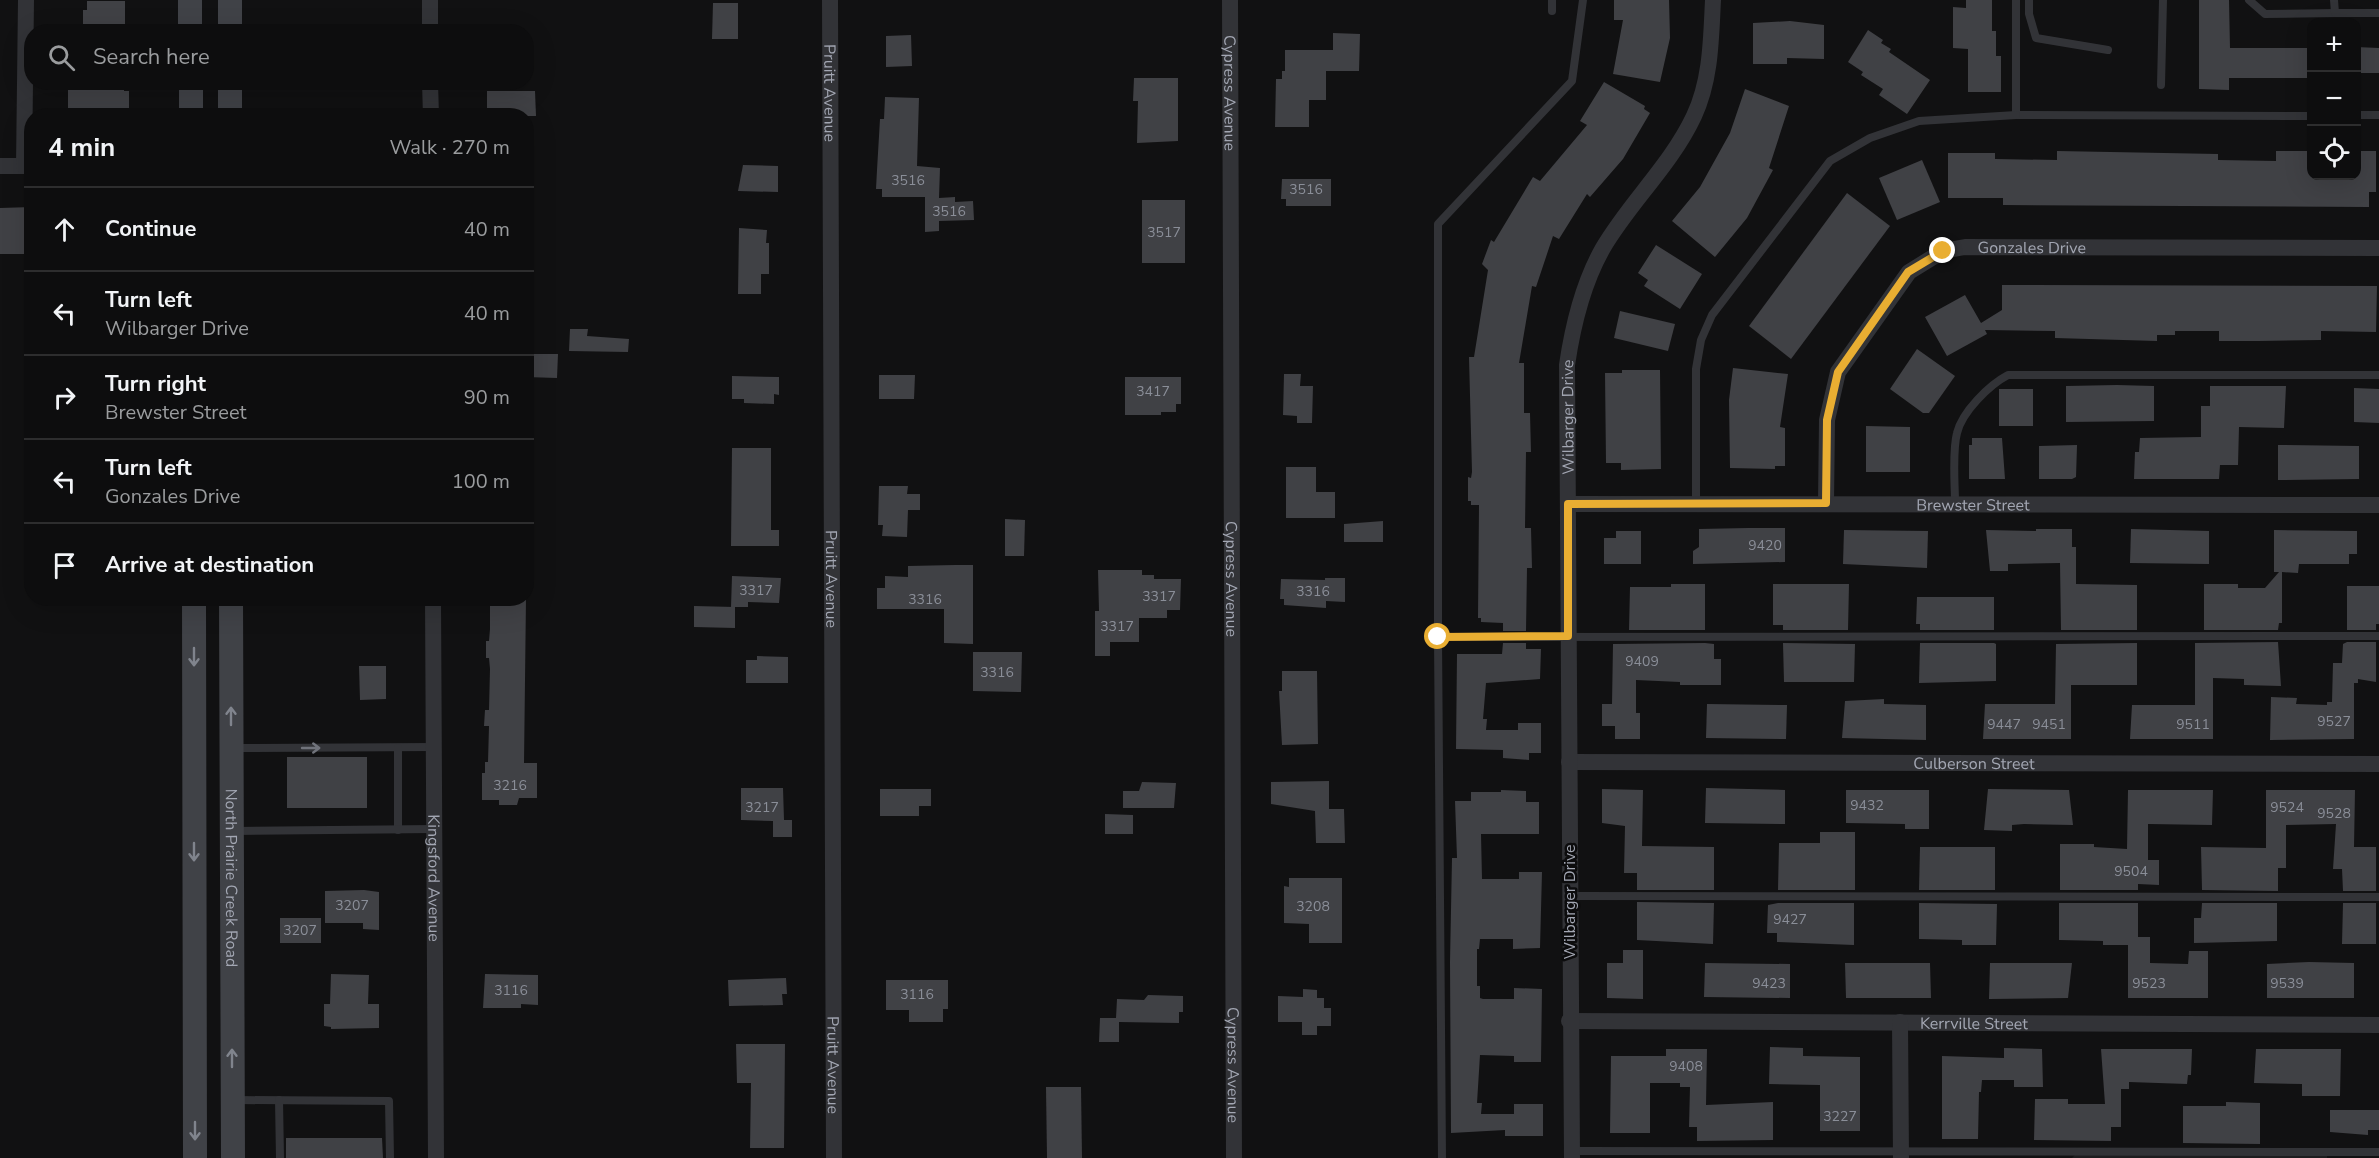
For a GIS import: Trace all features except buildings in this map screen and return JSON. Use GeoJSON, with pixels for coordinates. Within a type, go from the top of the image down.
{"type":"FeatureCollection","features":[{"type":"Feature","properties":{"kind":"main road"},"geometry":{"type":"LineString","coordinates":[[190,0],[190,24]]}},
{"type":"Feature","properties":{"kind":"main road"},"geometry":{"type":"LineString","coordinates":[[230,0],[230,24]]}},
{"type":"Feature","properties":{"kind":"main road"},"geometry":{"type":"LineString","coordinates":[[190,90],[191,108]]}},
{"type":"Feature","properties":{"kind":"main road"},"geometry":{"type":"LineString","coordinates":[[230,90],[230,108]]}},
{"type":"Feature","properties":{"kind":"main road"},"geometry":{"type":"LineString","coordinates":[[194,606],[195,1158]]}},
{"type":"Feature","properties":{"kind":"main road","name":"North Prairie Creek Road"},"geometry":{"type":"LineString","coordinates":[[231,606],[233,1158]]}},
{"type":"Feature","properties":{"kind":"street"},"geometry":{"type":"LineString","coordinates":[[26,0],[26,24]]}},
{"type":"Feature","properties":{"kind":"street"},"geometry":{"type":"LineString","coordinates":[[430,0],[430,24]]}},
{"type":"Feature","properties":{"kind":"street","name":"Pruitt Avenue"},"geometry":{"type":"LineString","coordinates":[[830,0],[834,1158]]}},
{"type":"Feature","properties":{"kind":"street","name":"Cypress Avenue"},"geometry":{"type":"LineString","coordinates":[[1230,0],[1234,1158]]}},
{"type":"Feature","properties":{"kind":"street","name":"Wilbarger Drive"},"geometry":{"type":"LineString","coordinates":[[1572,1154],[1568,896],[1567,365],[1572,328],[1604,247],[1654,179],[1694,116],[1706,85],[1713,0]]}},
{"type":"Feature","properties":{"kind":"street"},"geometry":{"type":"LineString","coordinates":[[27,90],[27,108]]}},
{"type":"Feature","properties":{"kind":"street"},"geometry":{"type":"LineString","coordinates":[[430,90],[431,108]]}},
{"type":"Feature","properties":{"kind":"street"},"geometry":{"type":"LineString","coordinates":[[0,166],[24,166]]}},
{"type":"Feature","properties":{"kind":"street","name":"Gonzales Drive"},"geometry":{"type":"LineString","coordinates":[[1826,503],[1827,420],[1838,372],[1908,272],[1943,251],[1965,247],[2379,248]]}},
{"type":"Feature","properties":{"kind":"street","name":"Brewster Street"},"geometry":{"type":"LineString","coordinates":[[1568,504],[2379,505]]}},
{"type":"Feature","properties":{"kind":"street","name":"Kingsford Avenue"},"geometry":{"type":"LineString","coordinates":[[433,606],[436,1158]]}},
{"type":"Feature","properties":{"kind":"street","name":"Culberson Street"},"geometry":{"type":"LineString","coordinates":[[1569,762],[2379,764]]}},
{"type":"Feature","properties":{"kind":"street","name":"Kerrville Street"},"geometry":{"type":"LineString","coordinates":[[1569,1022],[2379,1025]]}},
{"type":"Feature","properties":{"kind":"street"},"geometry":{"type":"LineString","coordinates":[[1900,1022],[1901,1155]]}},
{"type":"Feature","properties":{"kind":"lane"},"geometry":{"type":"LineString","coordinates":[[1552,0],[1552,11]]}},
{"type":"Feature","properties":{"kind":"lane"},"geometry":{"type":"LineString","coordinates":[[1442,1158],[1438,224],[1572,81],[1583,0]]}},
{"type":"Feature","properties":{"kind":"lane"},"geometry":{"type":"LineString","coordinates":[[2016,0],[2016,116]]}},
{"type":"Feature","properties":{"kind":"lane"},"geometry":{"type":"LineString","coordinates":[[2029,0],[2029,14],[2036,38],[2108,50]]}},
{"type":"Feature","properties":{"kind":"lane"},"geometry":{"type":"LineString","coordinates":[[2161,85],[2163,0]]}},
{"type":"Feature","properties":{"kind":"lane"},"geometry":{"type":"LineString","coordinates":[[2249,0],[2265,14],[2379,13]]}},
{"type":"Feature","properties":{"kind":"lane"},"geometry":{"type":"LineString","coordinates":[[2334,0],[2335,13]]}},
{"type":"Feature","properties":{"kind":"lane"},"geometry":{"type":"LineString","coordinates":[[2361,115],[2379,115]]}},
{"type":"Feature","properties":{"kind":"lane"},"geometry":{"type":"LineString","coordinates":[[1696,504],[1696,369],[1701,340],[1712,315],[1830,161],[1870,138],[1918,121],[2016,116],[2307,116]]}},
{"type":"Feature","properties":{"kind":"lane"},"geometry":{"type":"LineString","coordinates":[[1955,503],[1956,434],[1982,395],[1993,383],[2008,375],[2379,375]]}},
{"type":"Feature","properties":{"kind":"lane"},"geometry":{"type":"LineString","coordinates":[[1438,637],[2379,636]]}},
{"type":"Feature","properties":{"kind":"lane"},"geometry":{"type":"LineString","coordinates":[[231,748],[434,747]]}},
{"type":"Feature","properties":{"kind":"lane"},"geometry":{"type":"LineString","coordinates":[[398,748],[398,830]]}},
{"type":"Feature","properties":{"kind":"lane"},"geometry":{"type":"LineString","coordinates":[[232,831],[434,829]]}},
{"type":"Feature","properties":{"kind":"lane"},"geometry":{"type":"LineString","coordinates":[[1568,896],[2379,897]]}},
{"type":"Feature","properties":{"kind":"lane"},"geometry":{"type":"LineString","coordinates":[[232,1100],[389,1101],[390,1158]]}},
{"type":"Feature","properties":{"kind":"lane"},"geometry":{"type":"LineString","coordinates":[[279,1100],[280,1158]]}},
{"type":"Feature","properties":{"kind":"lane"},"geometry":{"type":"LineString","coordinates":[[1572,1154],[2033,1155],[2379,1152]]}},
{"type":"Feature","properties":{"kind":"shaded area"},"geometry":{"type":"Polygon","coordinates":[[[2078,1152],[2327,1156],[2327,1158],[2072,1158],[2078,1152]]]}},
{"type":"Feature","properties":{"kind":"route"},"geometry":{"type":"LineString","coordinates":[[1438,637],[1568,636],[1568,504],[1826,503],[1827,420],[1838,372],[1847,356],[1908,272],[1943,251]]}}]}
